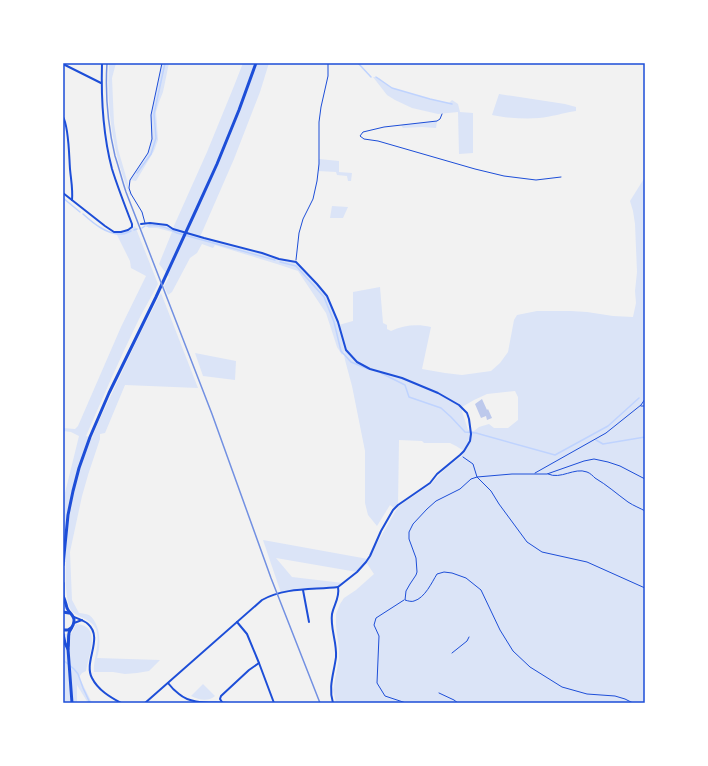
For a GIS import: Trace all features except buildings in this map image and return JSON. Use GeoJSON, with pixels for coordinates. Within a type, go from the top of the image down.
{"type":"FeatureCollection","features":[{"type":"Feature","properties":{"kind":"main road"},"geometry":{"type":"LineString","coordinates":[[63,565],[68,515],[80,468],[90,437],[197,208],[256,63]]}},
{"type":"Feature","properties":{"kind":"main road"},"geometry":{"type":"LineString","coordinates":[[63,583],[63,597],[67,608],[72,615],[74,624],[69,631],[68,649],[72,703]]}},
{"type":"Feature","properties":{"kind":"main road"},"geometry":{"type":"LineString","coordinates":[[63,612],[68,612],[72,615]]}},
{"type":"Feature","properties":{"kind":"main road"},"geometry":{"type":"LineString","coordinates":[[63,630],[68,630],[71,628]]}},
{"type":"Feature","properties":{"kind":"main road"},"geometry":{"type":"LineString","coordinates":[[63,634],[68,649]]}},
{"type":"Feature","properties":{"kind":"street"},"geometry":{"type":"LineString","coordinates":[[63,193],[114,232],[122,232],[132,227],[108,150],[104,120],[102,63]]}},
{"type":"Feature","properties":{"kind":"street"},"geometry":{"type":"LineString","coordinates":[[63,64],[102,82]]}},
{"type":"Feature","properties":{"kind":"street"},"geometry":{"type":"LineString","coordinates":[[63,117],[66,126],[73,190],[72,200]]}},
{"type":"Feature","properties":{"kind":"street"},"geometry":{"type":"LineString","coordinates":[[141,224],[166,225],[173,229],[204,238],[279,259],[296,262],[326,296],[338,322],[346,350],[357,362],[370,369],[402,378],[438,393],[459,405],[467,412],[471,433],[470,441],[460,455],[430,483],[393,510],[381,531],[370,556],[357,572],[338,587],[281,593],[268,597],[257,604],[145,703]]}},
{"type":"Feature","properties":{"kind":"street"},"geometry":{"type":"LineString","coordinates":[[333,703],[331,682],[336,657],[336,647],[332,626],[332,613],[338,598],[338,587]]}},
{"type":"Feature","properties":{"kind":"street"},"geometry":{"type":"LineString","coordinates":[[303,590],[309,622]]}},
{"type":"Feature","properties":{"kind":"street"},"geometry":{"type":"LineString","coordinates":[[72,615],[87,622],[93,630],[94,643],[90,669],[92,677],[105,693],[121,703]]}},
{"type":"Feature","properties":{"kind":"street"},"geometry":{"type":"LineString","coordinates":[[74,624],[82,620]]}},
{"type":"Feature","properties":{"kind":"street"},"geometry":{"type":"LineString","coordinates":[[237,622],[247,634],[260,663],[274,703]]}},
{"type":"Feature","properties":{"kind":"street"},"geometry":{"type":"LineString","coordinates":[[222,702],[220,699],[221,696],[249,670],[260,663]]}},
{"type":"Feature","properties":{"kind":"street"},"geometry":{"type":"LineString","coordinates":[[168,683],[180,695],[188,700],[198,702],[231,703]]}},
{"type":"Feature","properties":{"kind":"lane"},"geometry":{"type":"LineString","coordinates":[[145,223],[142,212],[129,188],[130,180],[148,153],[152,138],[151,115],[162,63]]}},
{"type":"Feature","properties":{"kind":"path"},"geometry":{"type":"LineString","coordinates":[[296,262],[302,219],[312,199],[317,181],[320,106],[328,76],[328,63]]}},
{"type":"Feature","properties":{"kind":"path"},"geometry":{"type":"LineString","coordinates":[[442,114],[437,122],[384,127],[362,132],[360,136],[364,139],[378,141],[475,170],[504,176],[536,180],[561,177]]}},
{"type":"Feature","properties":{"kind":"path"},"geometry":{"type":"LineString","coordinates":[[534,474],[606,433],[641,405],[645,399]]}},
{"type":"Feature","properties":{"kind":"path"},"geometry":{"type":"LineString","coordinates":[[641,405],[645,406]]}},
{"type":"Feature","properties":{"kind":"path"},"geometry":{"type":"LineString","coordinates":[[460,455],[473,464],[478,477],[491,490],[499,504],[527,542],[542,552],[587,562],[645,588]]}},
{"type":"Feature","properties":{"kind":"path"},"geometry":{"type":"LineString","coordinates":[[405,600],[406,591],[417,572],[416,558],[409,539],[409,532],[427,509],[436,501],[460,489],[471,479],[512,474],[547,474],[594,459],[620,466],[645,478]]}},
{"type":"Feature","properties":{"kind":"path"},"geometry":{"type":"LineString","coordinates":[[547,474],[558,476],[570,473],[587,472],[629,502],[645,511]]}},
{"type":"Feature","properties":{"kind":"path"},"geometry":{"type":"LineString","coordinates":[[406,703],[385,696],[377,683],[379,636],[374,625],[376,618],[405,600],[413,602],[418,599],[429,590],[437,574],[444,572],[466,578],[481,590],[500,630],[513,651],[530,667],[562,687],[587,694],[615,696],[633,703]]}},
{"type":"Feature","properties":{"kind":"path"},"geometry":{"type":"LineString","coordinates":[[452,653],[467,641],[469,637]]}},
{"type":"Feature","properties":{"kind":"path"},"geometry":{"type":"LineString","coordinates":[[439,693],[458,703]]}},
{"type":"Feature","properties":{"kind":"shaded area"},"geometry":{"type":"Polygon","coordinates":[[[109,63],[116,63],[112,78],[114,123],[118,149],[131,194],[130,196],[119,164],[112,131],[108,80],[109,63]]]}},
{"type":"Feature","properties":{"kind":"shaded area"},"geometry":{"type":"Polygon","coordinates":[[[162,63],[169,63],[163,92],[156,112],[158,140],[154,151],[136,181],[130,180],[148,153],[152,139],[151,115],[162,63]]]}},
{"type":"Feature","properties":{"kind":"shaded area"},"geometry":{"type":"Polygon","coordinates":[[[243,63],[269,63],[260,92],[234,159],[200,237],[262,254],[278,260],[296,263],[309,275],[327,296],[339,325],[353,321],[353,292],[380,287],[383,323],[387,325],[387,329],[391,331],[400,327],[416,325],[431,327],[422,369],[462,375],[491,371],[500,363],[508,352],[514,320],[517,315],[537,311],[571,311],[633,317],[636,303],[635,291],[637,272],[635,224],[630,201],[645,177],[645,703],[336,703],[333,690],[339,658],[339,649],[336,614],[344,598],[356,590],[374,574],[366,562],[357,572],[276,558],[292,577],[343,583],[338,587],[281,593],[263,540],[368,559],[399,506],[431,484],[446,468],[462,456],[464,451],[450,443],[424,443],[422,441],[399,440],[398,504],[394,508],[390,505],[377,526],[368,515],[365,503],[365,451],[352,386],[345,360],[345,351],[342,355],[337,347],[326,313],[298,271],[215,245],[213,248],[202,244],[197,253],[190,258],[172,292],[168,295],[164,286],[169,277],[159,264],[172,232],[157,228],[148,228],[149,224],[167,225],[173,228],[207,152],[243,63]],[[515,391],[487,394],[462,407],[468,430],[474,431],[479,427],[489,424],[494,428],[508,428],[518,420],[518,397],[515,391]]]}},
{"type":"Feature","properties":{"kind":"shaded area"},"geometry":{"type":"Polygon","coordinates":[[[373,77],[379,78],[392,88],[449,103],[452,100],[458,104],[460,112],[473,113],[473,153],[459,154],[458,112],[438,114],[412,108],[387,95],[373,77]]]}},
{"type":"Feature","properties":{"kind":"shaded area"},"geometry":{"type":"Polygon","coordinates":[[[499,94],[565,104],[576,107],[576,111],[548,117],[533,118],[509,118],[492,115],[499,94]]]}},
{"type":"Feature","properties":{"kind":"shaded area"},"geometry":{"type":"Polygon","coordinates":[[[437,121],[436,128],[403,128],[401,125],[437,121]]]}},
{"type":"Feature","properties":{"kind":"shaded area"},"geometry":{"type":"Polygon","coordinates":[[[319,159],[339,161],[339,172],[352,173],[351,181],[348,181],[347,176],[337,175],[336,172],[318,171],[319,159]]]}},
{"type":"Feature","properties":{"kind":"shaded area"},"geometry":{"type":"Polygon","coordinates":[[[332,206],[348,207],[343,218],[330,218],[332,206]]]}},
{"type":"Feature","properties":{"kind":"shaded area"},"geometry":{"type":"Polygon","coordinates":[[[135,226],[158,284],[132,334],[86,436],[92,438],[139,336],[161,293],[198,388],[125,385],[105,433],[100,434],[100,439],[82,496],[70,552],[72,600],[79,613],[89,615],[96,624],[99,635],[97,658],[160,660],[149,671],[125,674],[113,672],[94,672],[98,640],[96,629],[89,621],[74,613],[67,597],[66,562],[63,562],[63,501],[79,436],[71,432],[63,431],[63,428],[75,429],[78,426],[121,327],[146,276],[131,268],[130,261],[116,233],[126,232],[135,226]]]}},
{"type":"Feature","properties":{"kind":"shaded area"},"geometry":{"type":"Polygon","coordinates":[[[195,353],[236,361],[235,380],[203,376],[195,353]]]}},
{"type":"Feature","properties":{"kind":"shaded area"},"geometry":{"type":"Polygon","coordinates":[[[76,624],[84,626],[89,630],[91,635],[92,642],[86,671],[79,677],[92,703],[88,703],[77,685],[77,703],[65,703],[63,686],[63,635],[71,634],[76,624]]]}},
{"type":"Feature","properties":{"kind":"shaded area"},"geometry":{"type":"Polygon","coordinates":[[[203,684],[215,696],[203,700],[191,696],[203,684]]]}},
{"type":"Feature","properties":{"kind":"waterway"},"geometry":{"type":"LineString","coordinates":[[137,173],[151,154],[156,138],[154,114],[165,63]]}},
{"type":"Feature","properties":{"kind":"waterway"},"geometry":{"type":"LineString","coordinates":[[358,63],[371,77]]}},
{"type":"Feature","properties":{"kind":"waterway"},"geometry":{"type":"LineString","coordinates":[[376,77],[392,88],[452,104]]}},
{"type":"Feature","properties":{"kind":"waterway"},"geometry":{"type":"LineString","coordinates":[[63,198],[80,212]]}},
{"type":"Feature","properties":{"kind":"waterway"},"geometry":{"type":"LineString","coordinates":[[83,214],[96,225],[111,233],[122,234],[131,231]]}},
{"type":"Feature","properties":{"kind":"waterway"},"geometry":{"type":"LineString","coordinates":[[147,226],[162,226],[177,233],[275,260]]}},
{"type":"Feature","properties":{"kind":"waterway"},"geometry":{"type":"LineString","coordinates":[[280,262],[296,266],[324,297],[334,322],[341,351],[351,362],[368,369]]}},
{"type":"Feature","properties":{"kind":"waterway"},"geometry":{"type":"LineString","coordinates":[[381,373],[405,385],[409,397],[441,408],[465,432],[476,433],[555,455],[608,426],[639,398]]}},
{"type":"Feature","properties":{"kind":"waterway"},"geometry":{"type":"LineString","coordinates":[[596,440],[603,444],[645,437]]}},
{"type":"Feature","properties":{"kind":"waterway"},"geometry":{"type":"LineString","coordinates":[[63,660],[78,674],[90,703]]}},
{"type":"Feature","properties":{"kind":"railway"},"geometry":{"type":"LineString","coordinates":[[107,63],[107,98],[111,133],[115,156],[126,192],[212,414],[271,578],[320,703]]}}]}
